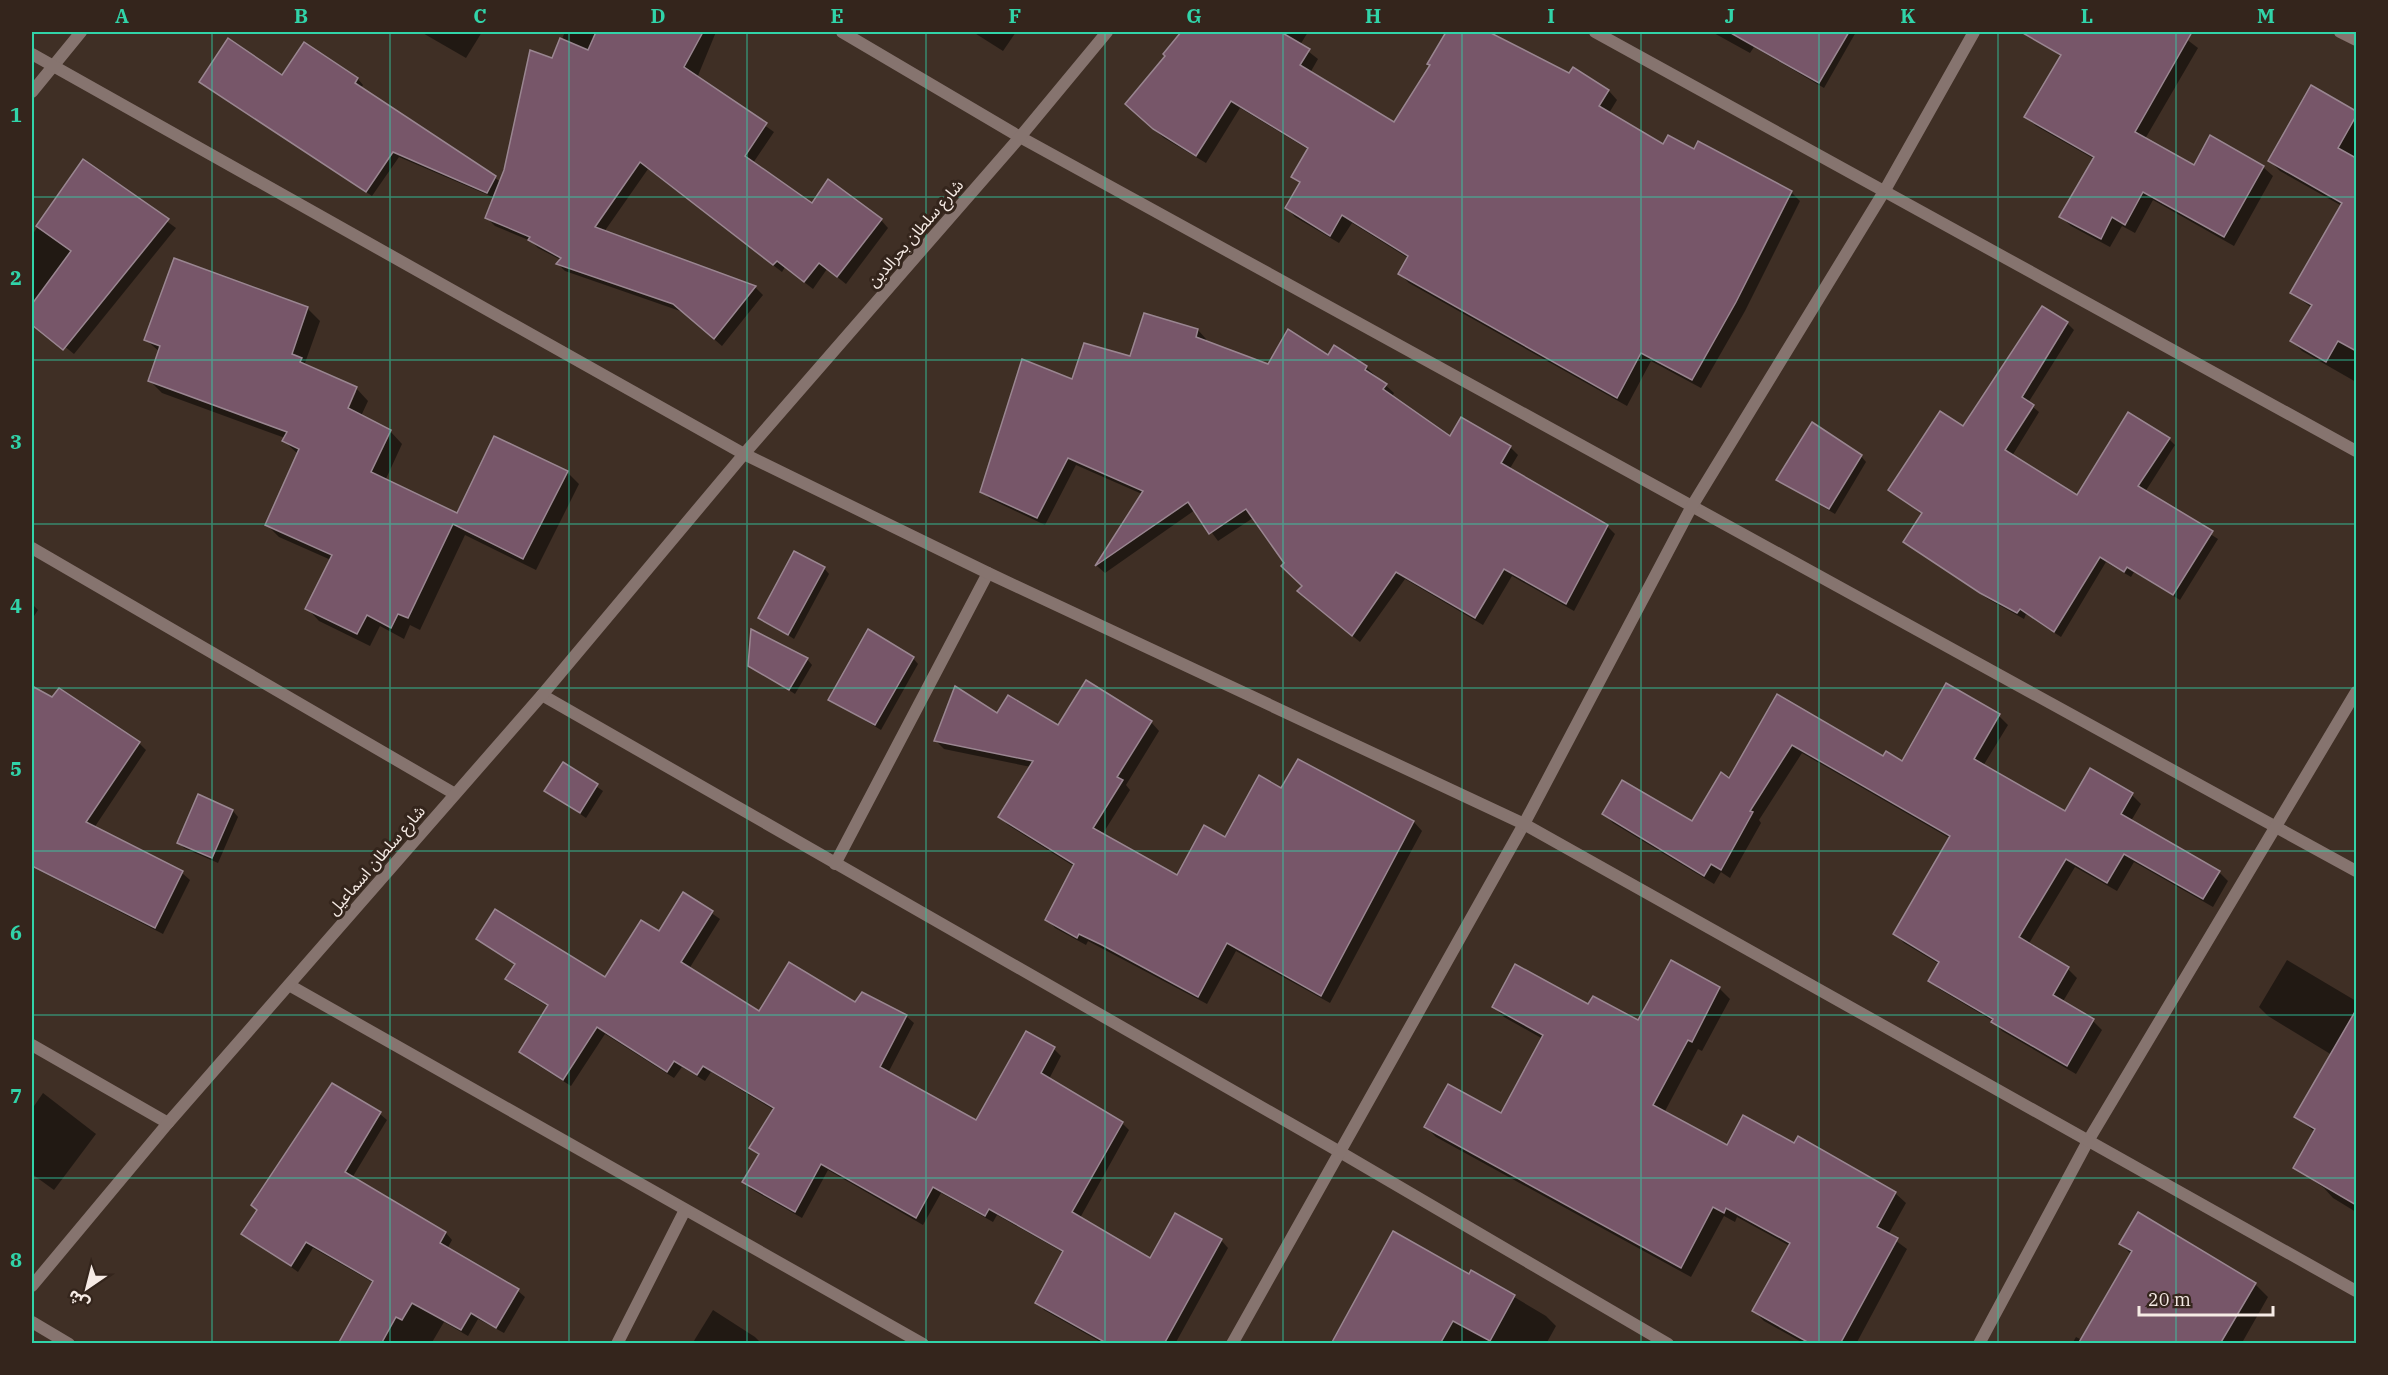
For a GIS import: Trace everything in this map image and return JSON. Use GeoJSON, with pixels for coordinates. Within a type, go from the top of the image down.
{"type":"FeatureCollection","features":[{"type":"Feature","properties":{"kind":"street"},"geometry":{"type":"LineString","coordinates":[[32,92],[81,32]]}},
{"type":"Feature","properties":{"kind":"street"},"geometry":{"type":"LineString","coordinates":[[842,32],[1020,137],[2356,871]]}},
{"type":"Feature","properties":{"kind":"street","name":"شارع سلطان بحرالدين"},"geometry":{"type":"LineString","coordinates":[[744,454],[1020,137],[1107,32]]}},
{"type":"Feature","properties":{"kind":"street"},"geometry":{"type":"LineString","coordinates":[[1594,32],[2356,451]]}},
{"type":"Feature","properties":{"kind":"street"},"geometry":{"type":"LineString","coordinates":[[1232,1344],[1524,824],[1692,506],[1885,190],[1974,32]]}},
{"type":"Feature","properties":{"kind":"street"},"geometry":{"type":"LineString","coordinates":[[2340,32],[2356,40]]}},
{"type":"Feature","properties":{"kind":"street"},"geometry":{"type":"LineString","coordinates":[[32,54],[744,454],[988,573],[1524,824],[2356,1291]]}},
{"type":"Feature","properties":{"kind":"street","name":"شارع سلطان اسماعيل"},"geometry":{"type":"LineString","coordinates":[[32,1286],[168,1123],[542,695],[744,454]]}},
{"type":"Feature","properties":{"kind":"street"},"geometry":{"type":"LineString","coordinates":[[32,548],[455,794]]}},
{"type":"Feature","properties":{"kind":"street"},"geometry":{"type":"LineString","coordinates":[[835,864],[988,573]]}},
{"type":"Feature","properties":{"kind":"street"},"geometry":{"type":"LineString","coordinates":[[1979,1344],[2088,1141],[2356,692]]}},
{"type":"Feature","properties":{"kind":"street"},"geometry":{"type":"LineString","coordinates":[[542,695],[1340,1152],[1668,1344]]}},
{"type":"Feature","properties":{"kind":"street"},"geometry":{"type":"LineString","coordinates":[[289,985],[923,1344]]}},
{"type":"Feature","properties":{"kind":"street"},"geometry":{"type":"LineString","coordinates":[[32,1045],[168,1123]]}},
{"type":"Feature","properties":{"kind":"street"},"geometry":{"type":"LineString","coordinates":[[617,1344],[685,1210]]}},
{"type":"Feature","properties":{"kind":"street"},"geometry":{"type":"LineString","coordinates":[[32,1322],[69,1344]]}},
{"type":"Feature","properties":{"kind":"building"},"geometry":{"type":"Polygon","coordinates":[[[596,32],[703,32],[684,67],[767,123],[745,156],[812,203],[828,179],[882,219],[837,277],[819,263],[804,282],[777,261],[773,265],[640,162],[595,227],[756,286],[714,339],[673,304],[556,264],[561,258],[528,240],[530,237],[485,218],[504,170],[530,50],[552,58],[560,38],[588,50],[596,32]]]}},
{"type":"Feature","properties":{"kind":"building"},"geometry":{"type":"Polygon","coordinates":[[[1181,32],[1281,32],[1310,49],[1300,65],[1394,122],[1430,65],[1427,64],[1446,32],[1489,32],[1569,73],[1573,67],[1609,90],[1599,106],[1663,144],[1668,135],[1694,149],[1698,141],[1792,191],[1736,302],[1692,380],[1641,353],[1617,398],[1398,274],[1408,256],[1342,215],[1330,236],[1285,208],[1300,182],[1291,177],[1308,148],[1231,101],[1196,156],[1153,129],[1125,104],[1165,56],[1163,54],[1181,32]]]}},
{"type":"Feature","properties":{"kind":"building"},"geometry":{"type":"Polygon","coordinates":[[[1729,32],[1849,32],[1819,83],[1729,32]]]}},
{"type":"Feature","properties":{"kind":"building"},"geometry":{"type":"Polygon","coordinates":[[[2021,32],[2192,32],[2135,132],[2194,165],[2210,135],[2264,166],[2224,237],[2143,192],[2125,225],[2112,217],[2101,239],[2059,217],[2094,157],[2024,117],[2061,55],[2021,32]]]}},
{"type":"Feature","properties":{"kind":"building"},"geometry":{"type":"Polygon","coordinates":[[[228,38],[282,75],[304,42],[358,78],[355,83],[496,176],[487,193],[393,152],[366,192],[199,82],[228,38]]]}},
{"type":"Feature","properties":{"kind":"building"},"geometry":{"type":"Polygon","coordinates":[[[2311,85],[2356,111],[2356,116],[2338,148],[2356,158],[2356,351],[2338,341],[2326,362],[2290,341],[2312,305],[2290,293],[2342,203],[2268,161],[2311,85]]]}},
{"type":"Feature","properties":{"kind":"building"},"geometry":{"type":"Polygon","coordinates":[[[83,159],[169,219],[63,350],[32,325],[32,304],[71,251],[36,226],[83,159]]]}},
{"type":"Feature","properties":{"kind":"building"},"geometry":{"type":"Polygon","coordinates":[[[174,258],[308,307],[292,354],[302,358],[300,362],[357,387],[348,408],[391,430],[371,472],[457,513],[494,436],[568,471],[523,559],[453,524],[408,618],[398,614],[391,628],[367,615],[357,634],[305,609],[332,555],[265,525],[299,449],[282,441],[287,432],[148,381],[160,346],[144,340],[174,258]]]}},
{"type":"Feature","properties":{"kind":"building"},"geometry":{"type":"Polygon","coordinates":[[[2042,306],[2068,322],[2022,397],[2034,405],[2005,450],[2077,495],[2128,412],[2170,438],[2138,486],[2213,531],[2173,595],[2127,567],[2124,572],[2100,557],[2054,632],[2020,609],[2017,613],[1980,593],[1903,542],[1922,513],[1888,490],[1940,411],[1963,426],[2042,306]]]}},
{"type":"Feature","properties":{"kind":"building"},"geometry":{"type":"Polygon","coordinates":[[[1144,313],[1198,329],[1196,337],[1268,364],[1288,329],[1328,355],[1334,345],[1367,366],[1365,370],[1387,384],[1383,389],[1450,436],[1461,417],[1511,446],[1501,463],[1608,525],[1566,604],[1504,569],[1475,618],[1396,572],[1352,636],[1297,591],[1302,586],[1281,566],[1284,563],[1246,509],[1209,534],[1188,502],[1095,566],[1143,491],[1068,458],[1037,518],[980,492],[1022,359],[1072,379],[1084,343],[1130,356],[1144,313]]]}},
{"type":"Feature","properties":{"kind":"building"},"geometry":{"type":"Polygon","coordinates":[[[1812,422],[1862,455],[1829,509],[1776,480],[1812,422]]]}},
{"type":"Feature","properties":{"kind":"building"},"geometry":{"type":"Polygon","coordinates":[[[794,551],[825,567],[788,635],[758,618],[794,551]]]}},
{"type":"Feature","properties":{"kind":"building"},"geometry":{"type":"Polygon","coordinates":[[[751,629],[808,658],[789,690],[748,666],[751,629]]]}},
{"type":"Feature","properties":{"kind":"building"},"geometry":{"type":"Polygon","coordinates":[[[868,629],[914,657],[875,725],[828,700],[868,629]]]}},
{"type":"Feature","properties":{"kind":"building"},"geometry":{"type":"Polygon","coordinates":[[[1086,680],[1152,721],[1117,777],[1123,780],[1093,828],[1177,875],[1204,825],[1225,837],[1259,775],[1281,788],[1298,759],[1414,821],[1321,996],[1227,943],[1198,997],[1102,945],[1079,934],[1077,938],[1045,920],[1074,864],[998,817],[1033,761],[934,741],[955,686],[997,713],[1008,695],[1058,725],[1086,680]]]}},
{"type":"Feature","properties":{"kind":"building"},"geometry":{"type":"Polygon","coordinates":[[[1946,683],[2000,714],[1974,759],[2065,811],[2090,768],[2133,793],[2121,814],[2220,871],[2203,899],[2124,854],[2107,883],[2066,859],[2019,937],[2069,967],[2053,995],[2094,1019],[2067,1066],[1991,1022],[1993,1019],[1928,981],[1939,962],[1893,934],[1950,836],[1792,745],[1750,811],[1753,812],[1721,870],[1711,864],[1704,876],[1602,814],[1622,780],[1692,821],[1721,772],[1729,778],[1777,694],[1883,756],[1886,751],[1902,761],[1946,683]]]}},
{"type":"Feature","properties":{"kind":"building"},"geometry":{"type":"Polygon","coordinates":[[[32,686],[52,697],[59,688],[140,742],[86,822],[183,871],[155,928],[32,866],[32,686]]]}},
{"type":"Feature","properties":{"kind":"building"},"geometry":{"type":"Polygon","coordinates":[[[563,762],[598,784],[580,813],[544,791],[563,762]]]}},
{"type":"Feature","properties":{"kind":"building"},"geometry":{"type":"Polygon","coordinates":[[[198,794],[233,810],[212,858],[177,843],[198,794]]]}},
{"type":"Feature","properties":{"kind":"building"},"geometry":{"type":"Polygon","coordinates":[[[683,892],[713,911],[681,962],[759,1011],[789,962],[855,1002],[862,992],[907,1015],[880,1067],[976,1120],[1026,1031],[1055,1047],[1041,1073],[1123,1122],[1072,1212],[1150,1258],[1175,1213],[1222,1239],[1164,1344],[1108,1344],[1035,1303],[1063,1251],[989,1209],[985,1216],[933,1187],[916,1218],[821,1164],[795,1212],[742,1182],[759,1154],[749,1148],[774,1108],[703,1066],[697,1075],[674,1061],[667,1072],[597,1027],[563,1080],[519,1052],[548,1005],[505,979],[515,964],[476,939],[495,909],[605,977],[641,920],[659,931],[683,892]]]}},
{"type":"Feature","properties":{"kind":"building"},"geometry":{"type":"Polygon","coordinates":[[[1671,960],[1720,987],[1692,1042],[1688,1040],[1653,1105],[1727,1145],[1743,1115],[1794,1143],[1798,1136],[1896,1192],[1877,1227],[1898,1238],[1840,1344],[1811,1344],[1752,1311],[1790,1243],[1726,1208],[1724,1213],[1713,1207],[1681,1268],[1424,1127],[1448,1084],[1501,1113],[1543,1035],[1492,1007],[1515,964],[1588,1004],[1593,996],[1638,1020],[1671,960]]]}},
{"type":"Feature","properties":{"kind":"building"},"geometry":{"type":"Polygon","coordinates":[[[2356,1010],[2356,1205],[2293,1168],[2315,1129],[2294,1117],[2356,1010]]]}},
{"type":"Feature","properties":{"kind":"building"},"geometry":{"type":"Polygon","coordinates":[[[332,1083],[381,1112],[345,1172],[446,1232],[440,1243],[519,1289],[496,1328],[471,1313],[461,1330],[412,1303],[402,1320],[396,1317],[381,1344],[338,1344],[373,1281],[306,1242],[291,1266],[241,1234],[257,1210],[251,1205],[332,1083]]]}},
{"type":"Feature","properties":{"kind":"building"},"geometry":{"type":"Polygon","coordinates":[[[2138,1212],[2256,1283],[2220,1344],[2078,1344],[2132,1251],[2119,1244],[2138,1212]]]}},
{"type":"Feature","properties":{"kind":"building"},"geometry":{"type":"Polygon","coordinates":[[[1393,1231],[1469,1274],[1471,1270],[1515,1295],[1490,1341],[1453,1321],[1440,1344],[1331,1344],[1393,1231]]]}}]}
